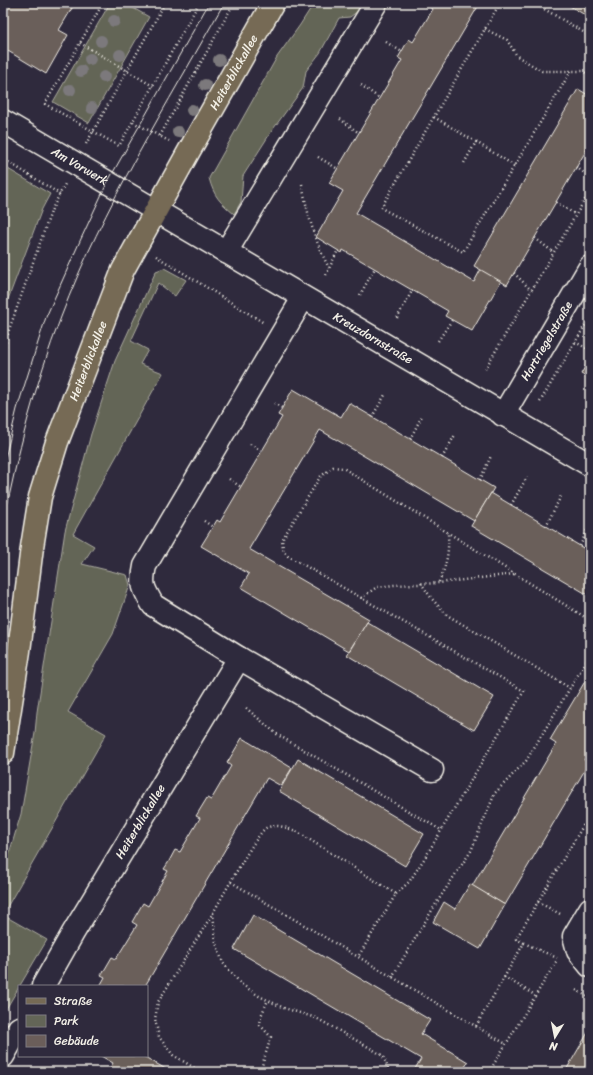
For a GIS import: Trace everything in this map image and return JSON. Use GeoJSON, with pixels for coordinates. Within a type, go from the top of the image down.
{"type":"FeatureCollection","features":[{"type":"Feature","properties":{"kind":"main road","name":"Heiterblickallee"},"geometry":{"type":"LineString","coordinates":[[3,754],[40,497],[57,442],[123,270],[273,3]]}},
{"type":"Feature","properties":{"kind":"street"},"geometry":{"type":"LineString","coordinates":[[226,252],[376,3]]}},
{"type":"Feature","properties":{"kind":"street","name":"Am Vorwerk"},"geometry":{"type":"LineString","coordinates":[[5,126],[156,211]]}},
{"type":"Feature","properties":{"kind":"street","name":"Kreuzdornstraße"},"geometry":{"type":"LineString","coordinates":[[156,211],[590,465]]}},
{"type":"Feature","properties":{"kind":"street","name":"Hartriegelstraße"},"geometry":{"type":"LineString","coordinates":[[503,415],[590,267]]}},
{"type":"Feature","properties":{"kind":"street"},"geometry":{"type":"LineString","coordinates":[[303,298],[145,566],[142,579],[145,591],[153,605],[239,658],[432,770]]}},
{"type":"Feature","properties":{"kind":"street","name":"Heiterblickallee"},"geometry":{"type":"LineString","coordinates":[[44,985],[73,933],[239,658]]}},
{"type":"Feature","properties":{"kind":"street"},"geometry":{"type":"LineString","coordinates":[[584,958],[574,936],[590,909]]}},
{"type":"Feature","properties":{"kind":"street"},"geometry":{"type":"LineString","coordinates":[[3,1056],[18,1030]]}},
{"type":"Feature","properties":{"kind":"path"},"geometry":{"type":"LineString","coordinates":[[103,3],[45,104],[119,146],[199,3]]}},
{"type":"Feature","properties":{"kind":"path"},"geometry":{"type":"LineString","coordinates":[[93,132],[163,3]]}},
{"type":"Feature","properties":{"kind":"path"},"geometry":{"type":"LineString","coordinates":[[160,136],[234,3]]}},
{"type":"Feature","properties":{"kind":"path"},"geometry":{"type":"LineString","coordinates":[[500,3],[381,208],[463,252],[516,166],[571,71]]}},
{"type":"Feature","properties":{"kind":"path"},"geometry":{"type":"LineString","coordinates":[[534,3],[590,36]]}},
{"type":"Feature","properties":{"kind":"path"},"geometry":{"type":"LineString","coordinates":[[485,29],[507,40],[517,56],[542,71],[582,71],[590,76]]}},
{"type":"Feature","properties":{"kind":"path"},"geometry":{"type":"LineString","coordinates":[[386,42],[402,52]]}},
{"type":"Feature","properties":{"kind":"path"},"geometry":{"type":"LineString","coordinates":[[80,43],[152,86]]}},
{"type":"Feature","properties":{"kind":"path"},"geometry":{"type":"LineString","coordinates":[[361,85],[379,98]]}},
{"type":"Feature","properties":{"kind":"path"},"geometry":{"type":"LineString","coordinates":[[434,116],[516,166]]}},
{"type":"Feature","properties":{"kind":"path"},"geometry":{"type":"LineString","coordinates":[[340,119],[359,133]]}},
{"type":"Feature","properties":{"kind":"path"},"geometry":{"type":"LineString","coordinates":[[133,122],[174,144]]}},
{"type":"Feature","properties":{"kind":"path"},"geometry":{"type":"LineString","coordinates":[[463,165],[476,142]]}},
{"type":"Feature","properties":{"kind":"path"},"geometry":{"type":"LineString","coordinates":[[318,157],[338,169]]}},
{"type":"Feature","properties":{"kind":"path"},"geometry":{"type":"LineString","coordinates":[[3,354],[9,330],[52,209],[60,194],[5,160]]}},
{"type":"Feature","properties":{"kind":"path"},"geometry":{"type":"LineString","coordinates":[[576,167],[590,177]]}},
{"type":"Feature","properties":{"kind":"path"},"geometry":{"type":"LineString","coordinates":[[302,184],[311,225],[319,248],[329,268]]}},
{"type":"Feature","properties":{"kind":"path"},"geometry":{"type":"LineString","coordinates":[[484,369],[590,191]]}},
{"type":"Feature","properties":{"kind":"path"},"geometry":{"type":"LineString","coordinates":[[556,202],[576,215]]}},
{"type":"Feature","properties":{"kind":"path"},"geometry":{"type":"LineString","coordinates":[[535,238],[553,252]]}},
{"type":"Feature","properties":{"kind":"path"},"geometry":{"type":"LineString","coordinates":[[326,275],[338,250]]}},
{"type":"Feature","properties":{"kind":"path"},"geometry":{"type":"LineString","coordinates":[[156,256],[282,334]]}},
{"type":"Feature","properties":{"kind":"path"},"geometry":{"type":"LineString","coordinates":[[360,296],[375,268]]}},
{"type":"Feature","properties":{"kind":"path"},"geometry":{"type":"LineString","coordinates":[[514,273],[531,290]]}},
{"type":"Feature","properties":{"kind":"path"},"geometry":{"type":"LineString","coordinates":[[397,318],[412,291]]}},
{"type":"Feature","properties":{"kind":"path"},"geometry":{"type":"LineString","coordinates":[[540,402],[590,317]]}},
{"type":"Feature","properties":{"kind":"path"},"geometry":{"type":"LineString","coordinates":[[438,341],[452,320]]}},
{"type":"Feature","properties":{"kind":"path"},"geometry":{"type":"LineString","coordinates":[[575,342],[590,350]]}},
{"type":"Feature","properties":{"kind":"path"},"geometry":{"type":"LineString","coordinates":[[372,417],[385,395]]}},
{"type":"Feature","properties":{"kind":"path"},"geometry":{"type":"LineString","coordinates":[[274,403],[282,408]]}},
{"type":"Feature","properties":{"kind":"path"},"geometry":{"type":"LineString","coordinates":[[410,439],[422,416]]}},
{"type":"Feature","properties":{"kind":"path"},"geometry":{"type":"LineString","coordinates":[[442,458],[455,435]]}},
{"type":"Feature","properties":{"kind":"path"},"geometry":{"type":"LineString","coordinates":[[250,444],[262,451]]}},
{"type":"Feature","properties":{"kind":"path"},"geometry":{"type":"LineString","coordinates":[[480,480],[492,456]]}},
{"type":"Feature","properties":{"kind":"path"},"geometry":{"type":"LineString","coordinates":[[358,957],[396,894],[409,882],[524,691],[288,556],[283,549],[282,540],[320,477],[333,467],[343,468],[588,619],[590,622]]}},
{"type":"Feature","properties":{"kind":"path"},"geometry":{"type":"LineString","coordinates":[[511,505],[527,477]]}},
{"type":"Feature","properties":{"kind":"path"},"geometry":{"type":"LineString","coordinates":[[229,479],[241,487]]}},
{"type":"Feature","properties":{"kind":"path"},"geometry":{"type":"LineString","coordinates":[[546,526],[561,496]]}},
{"type":"Feature","properties":{"kind":"path"},"geometry":{"type":"LineString","coordinates":[[204,521],[213,527]]}},
{"type":"Feature","properties":{"kind":"path"},"geometry":{"type":"LineString","coordinates":[[580,546],[590,524]]}},
{"type":"Feature","properties":{"kind":"path"},"geometry":{"type":"LineString","coordinates":[[439,583],[446,567],[449,549],[448,533]]}},
{"type":"Feature","properties":{"kind":"path"},"geometry":{"type":"LineString","coordinates":[[361,598],[377,587],[439,583],[515,574]]}},
{"type":"Feature","properties":{"kind":"path"},"geometry":{"type":"LineString","coordinates":[[422,584],[432,600],[447,615],[570,688]]}},
{"type":"Feature","properties":{"kind":"path"},"geometry":{"type":"LineString","coordinates":[[392,977],[437,902],[471,852],[495,793],[526,761],[590,655]]}},
{"type":"Feature","properties":{"kind":"path"},"geometry":{"type":"LineString","coordinates":[[246,708],[278,734],[441,830]]}},
{"type":"Feature","properties":{"kind":"path"},"geometry":{"type":"LineString","coordinates":[[476,1026],[524,943],[516,939],[590,814]]}},
{"type":"Feature","properties":{"kind":"path"},"geometry":{"type":"LineString","coordinates":[[201,1072],[173,1055],[159,1037],[155,1019],[158,1002],[256,840],[266,828],[279,826],[296,831],[396,894]]}},
{"type":"Feature","properties":{"kind":"path"},"geometry":{"type":"LineString","coordinates":[[231,882],[506,1044]]}},
{"type":"Feature","properties":{"kind":"path"},"geometry":{"type":"LineString","coordinates":[[213,913],[216,943],[223,963],[241,984],[284,1008],[316,1018],[372,1049],[383,1056],[388,1068],[387,1072]]}},
{"type":"Feature","properties":{"kind":"path"},"geometry":{"type":"LineString","coordinates":[[489,1072],[556,962],[584,958]]}},
{"type":"Feature","properties":{"kind":"path"},"geometry":{"type":"LineString","coordinates":[[504,977],[535,995]]}},
{"type":"Feature","properties":{"kind":"path"},"geometry":{"type":"LineString","coordinates":[[576,990],[590,998]]}},
{"type":"Feature","properties":{"kind":"path"},"geometry":{"type":"LineString","coordinates":[[260,1072],[271,1038],[260,1025],[261,1016],[268,1000]]}},
{"type":"Feature","properties":{"kind":"green space"},"geometry":{"type":"Polygon","coordinates":[[[110,3],[124,3],[149,17],[89,123],[53,102],[110,3]]]}},
{"type":"Feature","properties":{"kind":"green space"},"geometry":{"type":"Polygon","coordinates":[[[314,3],[360,3],[362,8],[350,17],[339,18],[320,53],[306,71],[303,88],[271,132],[243,176],[241,202],[234,214],[218,199],[209,178],[277,57],[314,3]]]}},
{"type":"Feature","properties":{"kind":"green space"},"geometry":{"type":"Polygon","coordinates":[[[3,166],[50,194],[42,209],[3,316],[3,166]]]}},
{"type":"Feature","properties":{"kind":"green space"},"geometry":{"type":"Polygon","coordinates":[[[164,268],[186,280],[175,296],[158,283],[131,341],[148,350],[140,364],[163,373],[73,534],[94,546],[82,564],[127,575],[130,585],[113,634],[68,712],[106,734],[3,914],[3,874],[21,814],[35,733],[65,531],[91,434],[115,361],[156,271],[164,268]]]}},
{"type":"Feature","properties":{"kind":"green space"},"geometry":{"type":"Polygon","coordinates":[[[3,915],[47,940],[20,985],[18,985],[18,989],[3,1014],[3,915]]]}},
{"type":"Feature","properties":{"kind":"building"},"geometry":{"type":"Polygon","coordinates":[[[3,3],[75,3],[59,30],[68,35],[46,74],[3,48],[3,3]]]}},
{"type":"Feature","properties":{"kind":"building"},"geometry":{"type":"Polygon","coordinates":[[[431,3],[480,3],[356,213],[474,282],[481,269],[501,281],[472,331],[445,316],[448,311],[343,250],[342,253],[316,237],[343,191],[329,183],[402,60],[398,58],[409,39],[413,42],[433,9],[429,7],[431,3]]]}},
{"type":"Feature","properties":{"kind":"building"},"geometry":{"type":"Polygon","coordinates":[[[565,3],[590,3],[590,18],[565,3]]]}},
{"type":"Feature","properties":{"kind":"building"},"geometry":{"type":"Polygon","coordinates":[[[578,89],[590,96],[590,144],[507,285],[474,266],[578,89]]]}},
{"type":"Feature","properties":{"kind":"building"},"geometry":{"type":"Polygon","coordinates":[[[590,358],[590,379],[581,374],[590,358]]]}},
{"type":"Feature","properties":{"kind":"building"},"geometry":{"type":"Polygon","coordinates":[[[293,389],[341,417],[349,403],[494,488],[474,521],[320,430],[249,549],[369,619],[349,651],[241,587],[249,574],[201,546],[217,520],[220,522],[282,417],[278,415],[293,389]]]}},
{"type":"Feature","properties":{"kind":"building"},"geometry":{"type":"Polygon","coordinates":[[[491,493],[590,552],[590,596],[471,526],[491,493]]]}},
{"type":"Feature","properties":{"kind":"building"},"geometry":{"type":"Polygon","coordinates":[[[367,622],[494,697],[474,730],[347,655],[367,622]]]}},
{"type":"Feature","properties":{"kind":"building"},"geometry":{"type":"Polygon","coordinates":[[[590,673],[590,749],[584,760],[589,763],[505,905],[472,886],[556,744],[550,740],[590,673]]]}},
{"type":"Feature","properties":{"kind":"building"},"geometry":{"type":"Polygon","coordinates":[[[242,738],[292,768],[281,786],[267,778],[146,985],[101,985],[105,977],[101,975],[112,957],[116,959],[137,925],[132,922],[143,903],[148,906],[168,871],[164,869],[175,850],[180,852],[200,818],[196,816],[207,798],[211,800],[231,766],[227,763],[242,738]]]}},
{"type":"Feature","properties":{"kind":"building"},"geometry":{"type":"Polygon","coordinates":[[[298,759],[424,834],[405,866],[279,791],[298,759]]]}},
{"type":"Feature","properties":{"kind":"building"},"geometry":{"type":"Polygon","coordinates":[[[470,884],[505,905],[480,949],[433,922],[444,902],[455,909],[470,884]]]}},
{"type":"Feature","properties":{"kind":"building"},"geometry":{"type":"Polygon","coordinates":[[[253,915],[430,1020],[421,1034],[468,1062],[462,1072],[413,1072],[421,1059],[234,949],[253,915]]]}},
{"type":"Feature","properties":{"kind":"building"},"geometry":{"type":"Polygon","coordinates":[[[590,1029],[590,1072],[565,1072],[590,1029]]]}},
{"type":"Feature","properties":{"kind":"building"},"geometry":{"type":"Polygon","coordinates":[[[103,1057],[145,1057],[171,1072],[108,1072],[113,1063],[103,1057]]]}},
{"type":"Feature","properties":{"kind":"tram line"},"geometry":{"type":"LineString","coordinates":[[3,467],[17,409],[46,317],[107,183],[209,3]]}},
{"type":"Feature","properties":{"kind":"tram line"},"geometry":{"type":"LineString","coordinates":[[3,526],[14,473],[35,394],[61,317],[78,276],[96,235],[116,196],[158,118],[224,3]]}}]}
